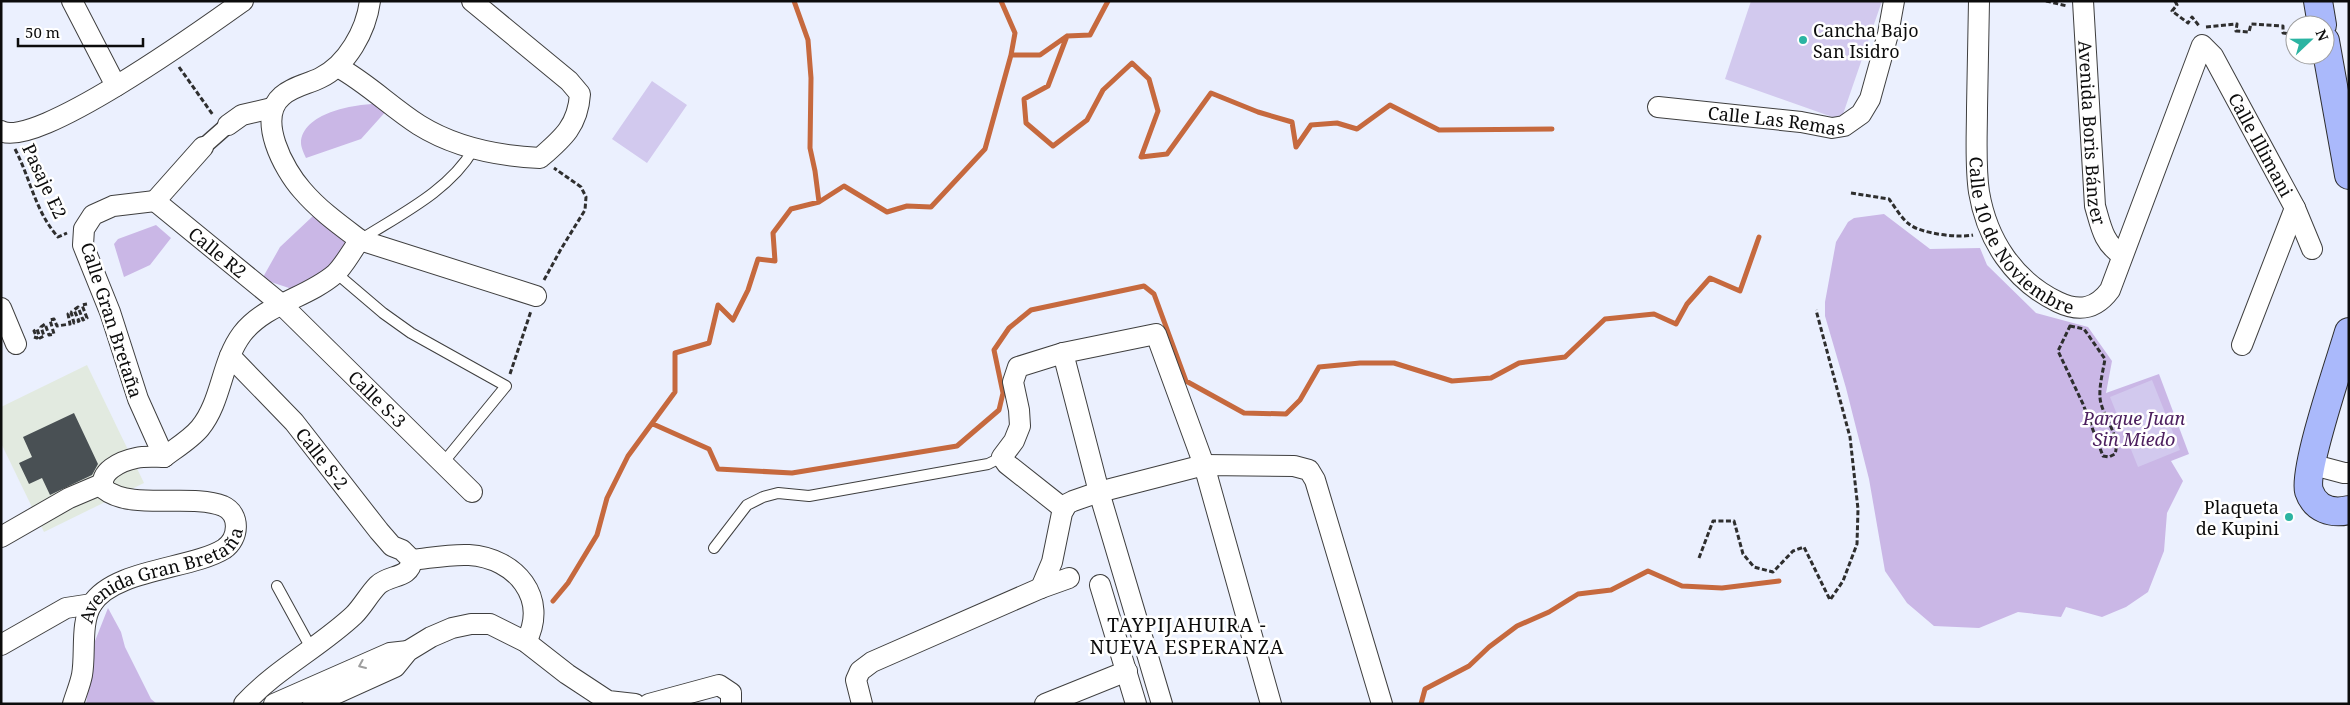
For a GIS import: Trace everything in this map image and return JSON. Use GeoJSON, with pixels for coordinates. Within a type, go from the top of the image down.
{"type":"FeatureCollection","features":[{"type":"Feature","properties":{"kind":"main road"},"geometry":{"type":"LineString","coordinates":[[2318,1],[2320,15]]}},
{"type":"Feature","properties":{"kind":"main road"},"geometry":{"type":"LineString","coordinates":[[2329,65],[2349,175]]}},
{"type":"Feature","properties":{"kind":"main road"},"geometry":{"type":"LineString","coordinates":[[2349,332],[2310,464],[2309,490],[2316,503],[2332,512],[2349,510]]}},
{"type":"Feature","properties":{"kind":"street"},"geometry":{"type":"LineString","coordinates":[[72,1],[116,86]]}},
{"type":"Feature","properties":{"kind":"street"},"geometry":{"type":"LineString","coordinates":[[4,132],[14,133],[53,120],[116,86],[168,53],[242,1]]}},
{"type":"Feature","properties":{"kind":"street"},"geometry":{"type":"LineString","coordinates":[[155,201],[203,147],[228,125],[242,115],[272,108],[282,96],[293,89],[321,78],[338,67],[352,48],[364,21],[370,1]]}},
{"type":"Feature","properties":{"kind":"street"},"geometry":{"type":"LineString","coordinates":[[338,67],[420,126],[473,150],[514,157],[540,158],[559,142],[573,124],[579,108],[580,94],[569,81],[472,1]]}},
{"type":"Feature","properties":{"kind":"street","name":"Calle Las Remas"},"geometry":{"type":"LineString","coordinates":[[1658,107],[1801,122],[1832,128],[1844,126],[1861,114],[1870,99],[1888,34],[1894,1]]}},
{"type":"Feature","properties":{"kind":"street","name":"Calle 10 de Noviembre"},"geometry":{"type":"LineString","coordinates":[[1979,1],[1978,174],[1979,192],[1991,231],[2002,256],[2031,287],[2062,304],[2078,309],[2088,308],[2104,298],[2110,290],[2201,36]]}},
{"type":"Feature","properties":{"kind":"street","name":"Avenida Boris Bánzer"},"geometry":{"type":"LineString","coordinates":[[2084,1],[2095,206],[2104,238],[2122,255]]}},
{"type":"Feature","properties":{"kind":"street","name":"Calle Illimani"},"geometry":{"type":"LineString","coordinates":[[2201,36],[2295,208],[2312,249]]}},
{"type":"Feature","properties":{"kind":"street"},"geometry":{"type":"LineString","coordinates":[[272,108],[272,128],[275,143],[288,171],[302,190],[324,213],[360,240],[536,296]]}},
{"type":"Feature","properties":{"kind":"street","name":"Calle Gran Bretaña"},"geometry":{"type":"LineString","coordinates":[[155,201],[113,206],[93,215],[84,229],[83,245],[110,312],[138,399],[164,457]]}},
{"type":"Feature","properties":{"kind":"street","name":"Calle R2"},"geometry":{"type":"LineString","coordinates":[[155,201],[281,304]]}},
{"type":"Feature","properties":{"kind":"street"},"geometry":{"type":"LineString","coordinates":[[2242,345],[2295,208]]}},
{"type":"Feature","properties":{"kind":"street"},"geometry":{"type":"LineString","coordinates":[[1,537],[69,498],[102,484],[104,473],[135,458],[164,457],[200,429],[212,409],[230,356],[242,334],[266,313],[309,291],[336,273],[360,240]]}},
{"type":"Feature","properties":{"kind":"street","name":"Calle S-3"},"geometry":{"type":"LineString","coordinates":[[281,304],[472,492]]}},
{"type":"Feature","properties":{"kind":"street"},"geometry":{"type":"LineString","coordinates":[[1,308],[16,344]]}},
{"type":"Feature","properties":{"kind":"street"},"geometry":{"type":"LineString","coordinates":[[1064,509],[1008,464],[1002,457],[1014,441],[1020,426],[1019,410],[1013,382],[1018,367],[1063,352],[1156,334],[1204,465],[1271,704]]}},
{"type":"Feature","properties":{"kind":"street"},"geometry":{"type":"LineString","coordinates":[[1063,352],[1099,492],[1162,704]]}},
{"type":"Feature","properties":{"kind":"street","name":"Calle S-2"},"geometry":{"type":"LineString","coordinates":[[230,356],[294,422],[379,532],[392,546],[402,550],[412,560]]}},
{"type":"Feature","properties":{"kind":"street"},"geometry":{"type":"LineString","coordinates":[[2310,464],[2349,473]]}},
{"type":"Feature","properties":{"kind":"street"},"geometry":{"type":"LineString","coordinates":[[1040,588],[1052,562],[1064,509],[1073,501],[1099,492],[1204,465],[1294,466],[1309,470],[1315,480],[1382,704]]}},
{"type":"Feature","properties":{"kind":"street","name":"Avenida Gran Bretaña"},"geometry":{"type":"LineString","coordinates":[[73,704],[82,674],[86,627],[92,604],[102,593],[116,585],[158,568],[206,556],[223,549],[232,542],[236,532],[236,522],[232,513],[224,507],[210,502],[124,498],[108,493],[102,484]]}},
{"type":"Feature","properties":{"kind":"street"},"geometry":{"type":"LineString","coordinates":[[244,704],[354,614],[379,584],[393,576],[406,573],[411,568],[412,560],[469,555],[491,560],[511,570],[526,584],[533,600],[534,618],[526,642]]}},
{"type":"Feature","properties":{"kind":"street"},"geometry":{"type":"LineString","coordinates":[[862,704],[856,680],[860,671],[872,662],[1040,588],[1069,578]]}},
{"type":"Feature","properties":{"kind":"street"},"geometry":{"type":"LineString","coordinates":[[1100,586],[1136,704]]}},
{"type":"Feature","properties":{"kind":"street"},"geometry":{"type":"LineString","coordinates":[[1,645],[66,608],[92,604]]}},
{"type":"Feature","properties":{"kind":"street"},"geometry":{"type":"LineString","coordinates":[[313,704],[395,667],[408,652],[431,637],[452,628],[471,624],[490,624],[526,642],[567,674],[608,701],[635,704]]}},
{"type":"Feature","properties":{"kind":"street"},"geometry":{"type":"LineString","coordinates":[[274,704],[390,653],[408,652]]}},
{"type":"Feature","properties":{"kind":"street"},"geometry":{"type":"LineString","coordinates":[[1045,704],[1127,671]]}},
{"type":"Feature","properties":{"kind":"street"},"geometry":{"type":"LineString","coordinates":[[649,704],[719,685],[731,693],[731,704]]}},
{"type":"Feature","properties":{"kind":"lane"},"geometry":{"type":"LineString","coordinates":[[360,240],[425,198],[458,172],[473,150]]}},
{"type":"Feature","properties":{"kind":"lane"},"geometry":{"type":"LineString","coordinates":[[336,273],[383,313],[411,333],[506,386],[443,463]]}},
{"type":"Feature","properties":{"kind":"lane"},"geometry":{"type":"LineString","coordinates":[[714,548],[747,505],[763,497],[778,493],[809,496],[827,493],[988,464],[1002,457]]}},
{"type":"Feature","properties":{"kind":"lane"},"geometry":{"type":"LineString","coordinates":[[277,586],[312,648]]}},
{"type":"Feature","properties":{"kind":"path"},"geometry":{"type":"LineString","coordinates":[[2175,1],[2176,5],[2172,11],[2188,23],[2192,17],[2201,36],[2237,24],[2236,31],[2249,32],[2250,24],[2283,26],[2283,33],[2285,33]]}},
{"type":"Feature","properties":{"kind":"path"},"geometry":{"type":"LineString","coordinates":[[168,53],[214,117],[228,125]]}},
{"type":"Feature","properties":{"kind":"path","name":"Pasaje E2"},"geometry":{"type":"LineString","coordinates":[[4,132],[26,171],[32,194],[45,223],[58,237],[88,222]]}},
{"type":"Feature","properties":{"kind":"path"},"geometry":{"type":"LineString","coordinates":[[506,386],[536,296],[561,249],[586,210],[586,197],[581,187],[540,158]]}},
{"type":"Feature","properties":{"kind":"path"},"geometry":{"type":"LineString","coordinates":[[1851,192],[1890,200],[1909,225],[1932,233],[1966,237],[1991,231]]}},
{"type":"Feature","properties":{"kind":"path"},"geometry":{"type":"LineString","coordinates":[[16,344],[32,332],[35,339],[37,338],[34,331],[37,329],[40,338],[44,336],[41,327],[45,324],[49,335],[54,334],[50,320],[54,319],[57,326],[70,324],[68,314],[71,312],[74,323],[79,322],[74,310],[78,307],[83,320],[87,318],[82,305],[86,303],[91,314]]}},
{"type":"Feature","properties":{"kind":"path"},"geometry":{"type":"LineString","coordinates":[[1699,558],[1714,520],[1734,521],[1743,554],[1754,567],[1773,572],[1793,551],[1804,547],[1830,600],[1843,581],[1857,544],[1858,509],[1850,437],[1816,310]]}},
{"type":"Feature","properties":{"kind":"path"},"geometry":{"type":"LineString","coordinates":[[2070,326],[2084,329],[2105,359],[2100,399],[2113,432],[2116,450],[2115,454],[2109,457],[2103,456],[2083,404],[2058,351],[2070,326]]}},
{"type":"Feature","properties":{"kind":"shaded area"},"geometry":{"type":"Polygon","coordinates":[[[87,365],[144,483],[44,532],[1,443],[1,407],[87,365]]]}},
{"type":"Feature","properties":{"kind":"green space","name":"Cancha Bajo San Isidro"},"geometry":{"type":"Polygon","coordinates":[[[1751,1],[1882,1],[1841,120],[1725,79],[1751,1]]]}},
{"type":"Feature","properties":{"kind":"green space"},"geometry":{"type":"Polygon","coordinates":[[[652,81],[687,105],[647,163],[612,139],[652,81]]]}},
{"type":"Feature","properties":{"kind":"green space"},"geometry":{"type":"Polygon","coordinates":[[[376,104],[388,109],[361,139],[306,158],[301,143],[304,133],[310,124],[319,117],[343,108],[376,104]]]}},
{"type":"Feature","properties":{"kind":"green space","name":"Parque Juan Sin Miedo"},"geometry":{"type":"Polygon","coordinates":[[[1884,214],[1930,249],[1980,248],[1987,265],[2036,313],[2088,327],[2112,361],[2106,393],[2159,374],[2189,454],[2171,461],[2183,481],[2167,513],[2164,551],[2148,592],[2126,607],[2102,617],[2066,607],[2061,617],[2018,612],[1979,628],[1934,626],[1907,603],[1885,571],[1869,479],[1846,388],[1825,316],[1825,302],[1836,242],[1848,222],[1854,218],[1884,214]]]}},
{"type":"Feature","properties":{"kind":"green space"},"geometry":{"type":"Polygon","coordinates":[[[313,216],[334,233],[351,242],[345,261],[295,290],[262,279],[280,247],[313,216]]]}},
{"type":"Feature","properties":{"kind":"green space"},"geometry":{"type":"Polygon","coordinates":[[[156,225],[171,238],[150,265],[124,277],[114,244],[118,239],[156,225]]]}},
{"type":"Feature","properties":{"kind":"green space","name":"Parque Juan Sin Miedo"},"geometry":{"type":"Polygon","coordinates":[[[2152,380],[2180,450],[2138,467],[2110,397],[2152,380]]]}},
{"type":"Feature","properties":{"kind":"green space"},"geometry":{"type":"Polygon","coordinates":[[[108,608],[121,632],[125,647],[151,699],[157,704],[86,704],[95,641],[108,608]]]}},
{"type":"Feature","properties":{"kind":"building"},"geometry":{"type":"Polygon","coordinates":[[[74,413],[98,464],[92,475],[50,495],[42,478],[29,484],[19,463],[32,457],[23,437],[74,413]]]}},
{"type":"Feature","properties":{"kind":"waterway"},"geometry":{"type":"LineString","coordinates":[[794,1],[808,40],[811,78],[810,148],[819,202]]}},
{"type":"Feature","properties":{"kind":"waterway"},"geometry":{"type":"LineString","coordinates":[[1001,1],[1015,33],[1011,55]]}},
{"type":"Feature","properties":{"kind":"waterway"},"geometry":{"type":"LineString","coordinates":[[553,601],[568,583],[597,535],[607,498],[628,456],[675,392],[675,353],[709,343],[718,305],[733,320],[748,290],[758,259],[775,261],[773,233],[791,209],[819,202],[844,186],[887,212],[907,206],[931,207],[985,149],[1011,55],[1040,55],[1067,36],[1090,35],[1108,1]]}},
{"type":"Feature","properties":{"kind":"waterway"},"geometry":{"type":"LineString","coordinates":[[1067,36],[1048,86],[1024,99],[1026,123],[1053,146],[1087,120],[1103,90],[1132,63],[1149,79],[1158,111],[1141,157],[1167,154],[1211,93],[1258,112],[1292,122],[1296,147],[1311,125],[1337,123],[1357,129],[1390,105],[1439,130],[1552,129]]}},
{"type":"Feature","properties":{"kind":"waterway"},"geometry":{"type":"LineString","coordinates":[[653,424],[709,449],[718,469],[792,473],[957,446],[999,410],[1003,393],[994,350],[1009,328],[1031,310],[1144,286],[1154,294],[1186,381],[1244,413],[1286,414],[1300,400],[1319,367],[1360,363],[1394,363],[1452,381],[1491,378],[1519,363],[1565,357],[1605,319],[1654,314],[1676,324],[1687,304],[1710,278],[1740,291],[1759,237]]}},
{"type":"Feature","properties":{"kind":"waterway"},"geometry":{"type":"LineString","coordinates":[[1421,704],[1425,689],[1469,666],[1489,647],[1517,626],[1549,612],[1578,594],[1611,590],[1648,571],[1682,586],[1722,588],[1779,581]]}},
{"type":"Feature","properties":{"kind":"place","name":"Cancha Bajo San Isidro"},"geometry":{"type":"Point","coordinates":[1803,40]}},
{"type":"Feature","properties":{"kind":"place","name":"Plaqueta de Kupini"},"geometry":{"type":"Point","coordinates":[2289,517]}},
{"type":"Feature","properties":{"kind":"district","name":"TAYPIJAHUIRA - NUEVA ESPERANZA"},"geometry":{"type":"Point","coordinates":[1187,636]}}]}
